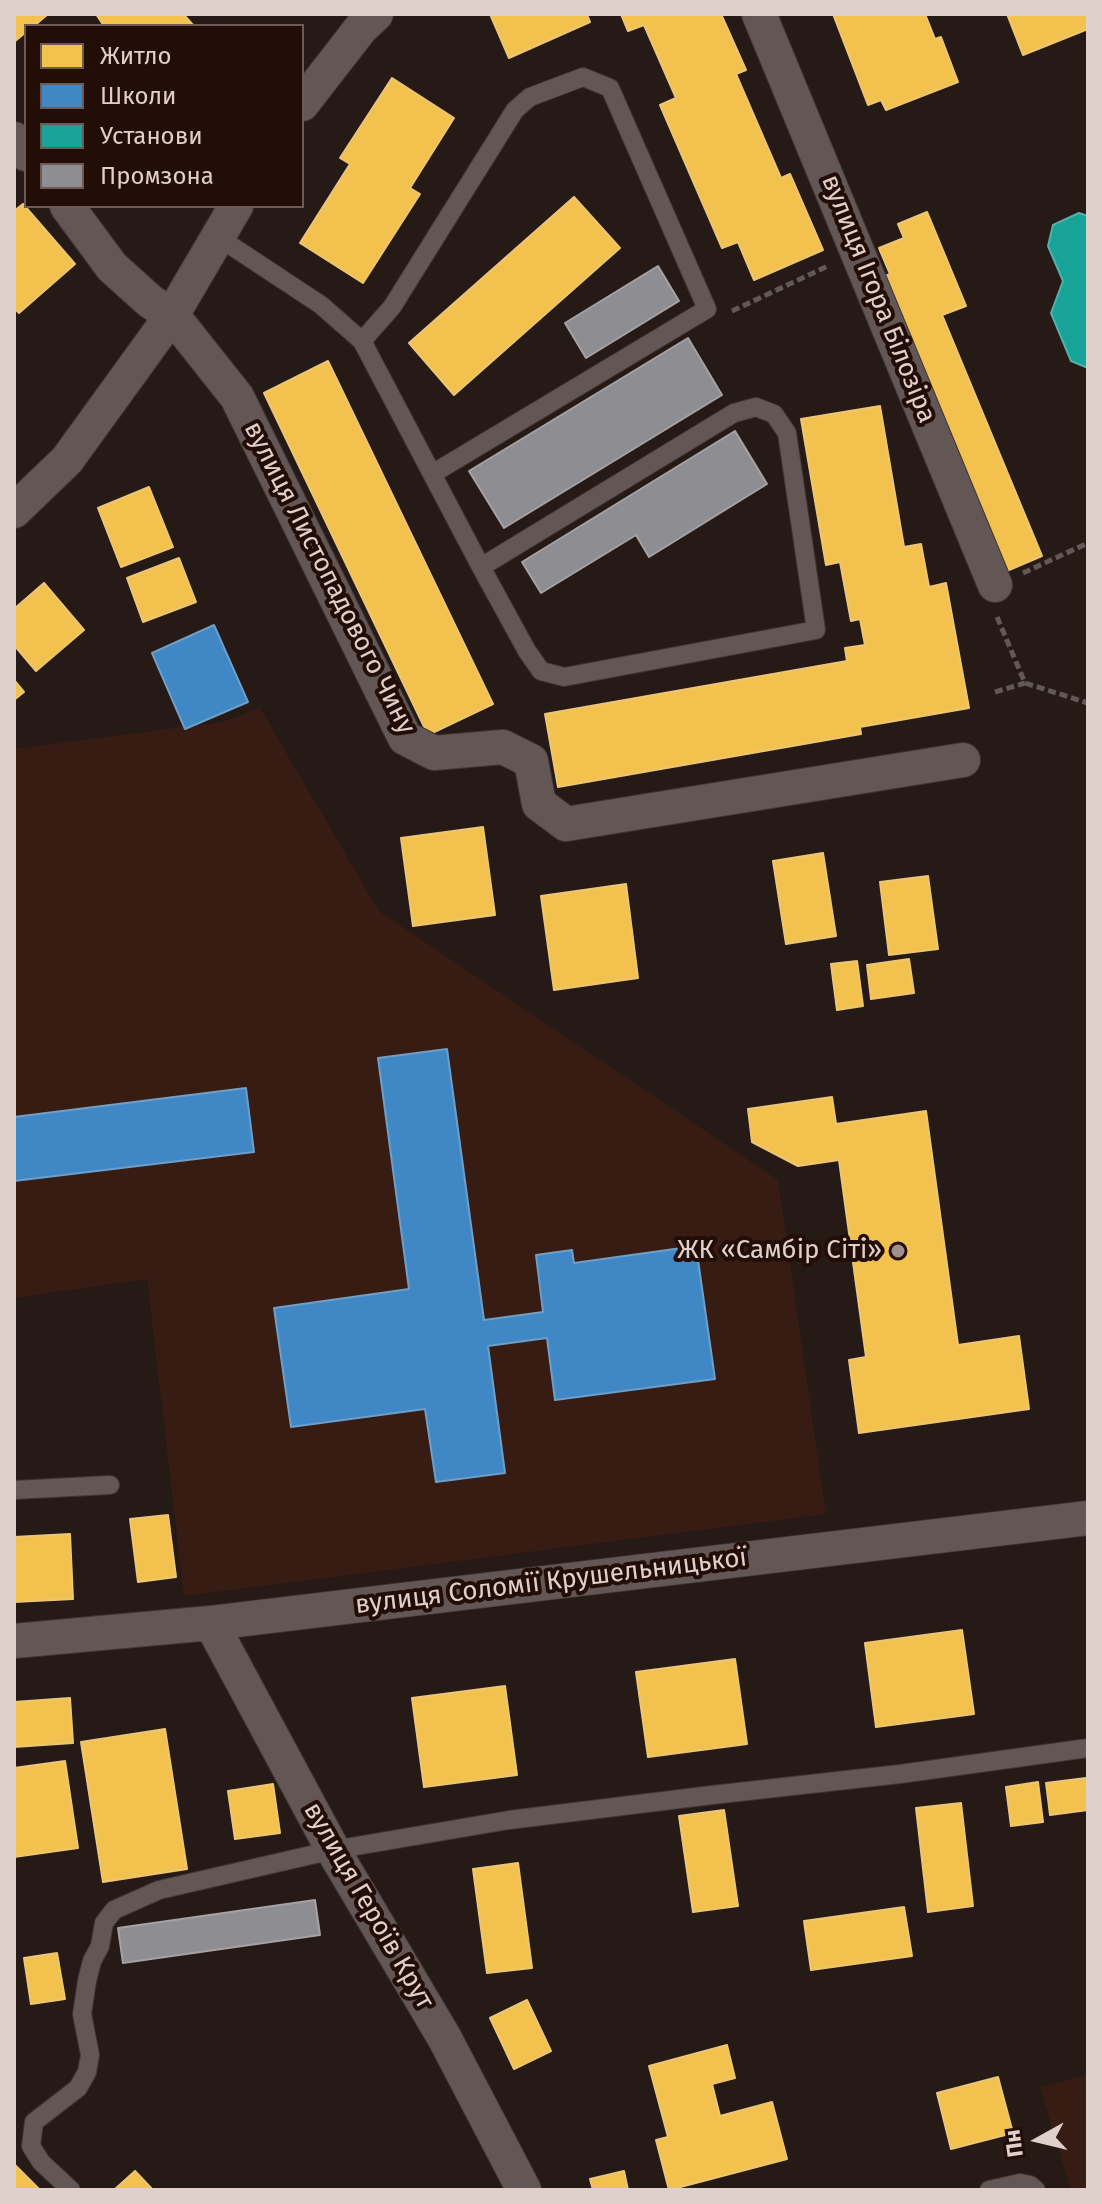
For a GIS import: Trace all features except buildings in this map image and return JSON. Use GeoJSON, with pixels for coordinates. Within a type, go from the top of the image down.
{"type":"FeatureCollection","features":[{"type":"Feature","properties":{"kind":"street"},"geometry":{"type":"LineString","coordinates":[[304,101],[361,28],[376,14]]}},
{"type":"Feature","properties":{"kind":"street","name":"вулиця Ігора Білозіра"},"geometry":{"type":"LineString","coordinates":[[759,14],[995,585]]}},
{"type":"Feature","properties":{"kind":"street"},"geometry":{"type":"LineString","coordinates":[[68,208],[112,267],[151,302],[172,315]]}},
{"type":"Feature","properties":{"kind":"street"},"geometry":{"type":"LineString","coordinates":[[14,511],[67,460],[172,315],[235,208]]}},
{"type":"Feature","properties":{"kind":"street","name":"вулиця Листопадового Чину"},"geometry":{"type":"LineString","coordinates":[[172,315],[237,397],[405,738],[434,753],[503,747],[531,761],[539,804],[566,824],[963,760]]}},
{"type":"Feature","properties":{"kind":"street","name":"вулиця Соломії Крушельницької"},"geometry":{"type":"LineString","coordinates":[[14,1641],[211,1623],[1088,1518]]}},
{"type":"Feature","properties":{"kind":"street","name":"вулиця Героїв Крут"},"geometry":{"type":"LineString","coordinates":[[211,1623],[333,1850],[444,2037],[524,2190]]}},
{"type":"Feature","properties":{"kind":"lane"},"geometry":{"type":"LineString","coordinates":[[362,341],[392,307],[515,110],[530,97],[583,77],[610,88],[707,309],[432,474]]}},
{"type":"Feature","properties":{"kind":"lane"},"geometry":{"type":"LineString","coordinates":[[218,237],[321,305],[362,341],[481,567],[541,671],[564,677],[816,630],[787,433],[774,414],[756,407],[734,413],[481,567]]}},
{"type":"Feature","properties":{"kind":"lane"},"geometry":{"type":"LineString","coordinates":[[14,1490],[110,1485]]}},
{"type":"Feature","properties":{"kind":"lane"},"geometry":{"type":"LineString","coordinates":[[71,2190],[41,2162],[31,2146],[34,2122],[78,2088],[87,2072],[90,2055],[82,2014],[87,1981],[100,1946],[104,1923],[114,1910],[159,1890],[333,1850],[509,1820],[900,1774],[1088,1748]]}},
{"type":"Feature","properties":{"kind":"lane"},"geometry":{"type":"LineString","coordinates":[[989,2190],[1020,2183],[1036,2190]]}},
{"type":"Feature","properties":{"kind":"path"},"geometry":{"type":"LineString","coordinates":[[995,585],[1088,543]]}},
{"type":"Feature","properties":{"kind":"path"},"geometry":{"type":"LineString","coordinates":[[995,692],[1025,683]]}},
{"type":"Feature","properties":{"kind":"shaded area"},"geometry":{"type":"Polygon","coordinates":[[[260,708],[379,911],[778,1180],[826,1514],[184,1596],[147,1279],[14,1298],[14,749],[222,722],[260,708]]]}},
{"type":"Feature","properties":{"kind":"shaded area"},"geometry":{"type":"Polygon","coordinates":[[[1088,2075],[1088,2190],[1071,2190],[1040,2087],[1088,2075]]]}},
{"type":"Feature","properties":{"kind":"place","name":"ЖК «Самбір Сіті»"},"geometry":{"type":"Point","coordinates":[898,1251]}}]}
